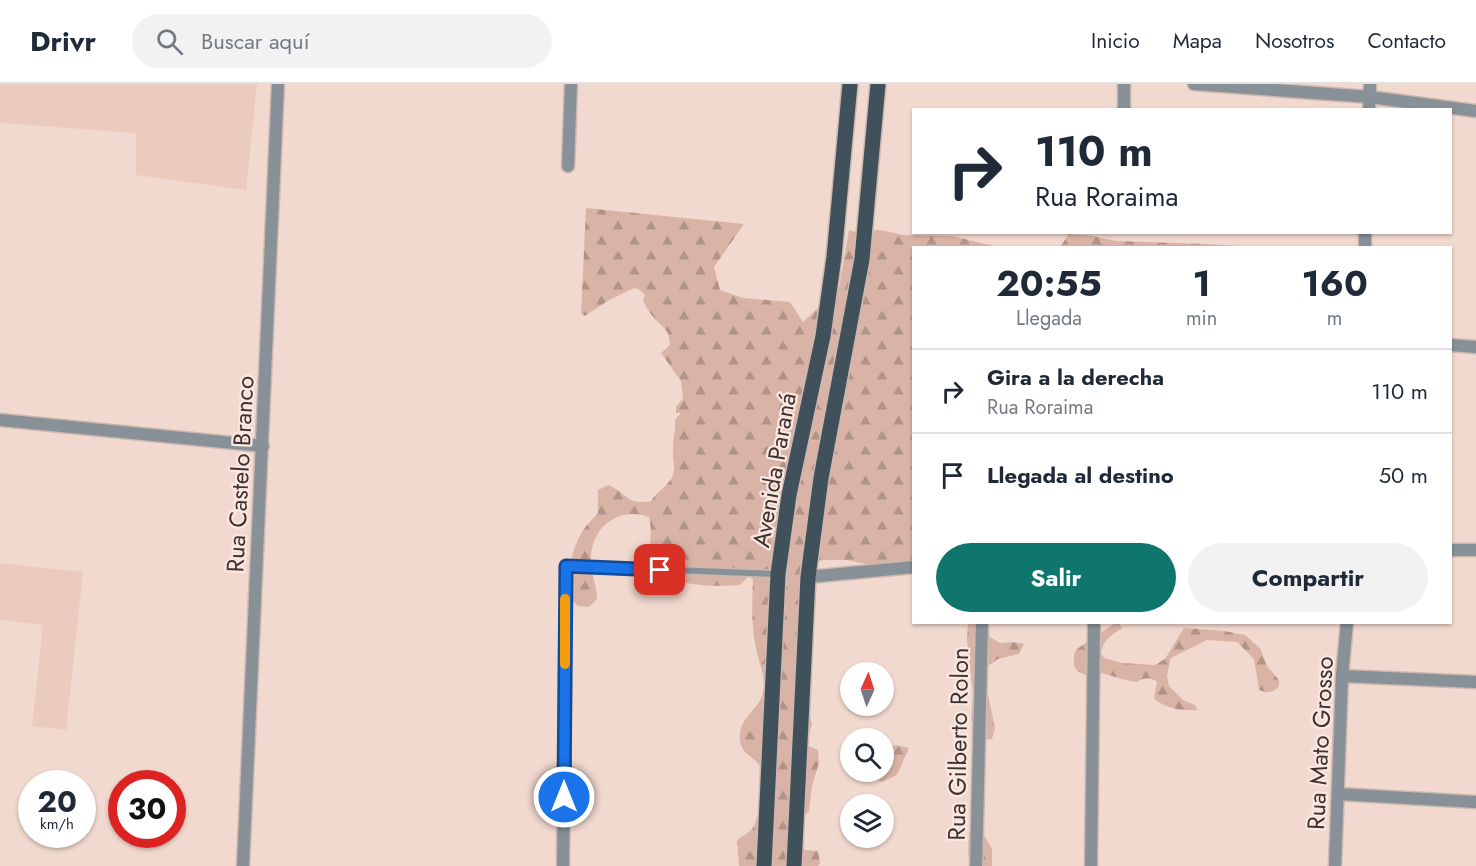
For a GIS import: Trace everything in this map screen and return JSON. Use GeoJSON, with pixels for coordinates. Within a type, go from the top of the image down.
{"type":"FeatureCollection","features":[{"type":"Feature","properties":{"kind":"main road","name":"Avenida Paraná"},"geometry":{"type":"LineString","coordinates":[[764,866],[778,574],[789,495],[823,336],[831,279],[850,84]]}},
{"type":"Feature","properties":{"kind":"main road","name":"Avenida Paraná"},"geometry":{"type":"LineString","coordinates":[[794,866],[808,577],[821,478],[862,259],[878,84]]}},
{"type":"Feature","properties":{"kind":"street","name":"Rua Castelo Branco"},"geometry":{"type":"LineString","coordinates":[[243,866],[278,84]]}},
{"type":"Feature","properties":{"kind":"street"},"geometry":{"type":"LineString","coordinates":[[568,166],[571,84]]}},
{"type":"Feature","properties":{"kind":"street"},"geometry":{"type":"LineString","coordinates":[[1124,84],[1124,108]]}},
{"type":"Feature","properties":{"kind":"street"},"geometry":{"type":"LineString","coordinates":[[1194,84],[1436,108]]}},
{"type":"Feature","properties":{"kind":"street"},"geometry":{"type":"LineString","coordinates":[[1370,84],[1370,103]]}},
{"type":"Feature","properties":{"kind":"street"},"geometry":{"type":"LineString","coordinates":[[1452,109],[1476,111]]}},
{"type":"Feature","properties":{"kind":"street"},"geometry":{"type":"LineString","coordinates":[[1452,345],[1476,347]]}},
{"type":"Feature","properties":{"kind":"street"},"geometry":{"type":"LineString","coordinates":[[0,420],[263,446]]}},
{"type":"Feature","properties":{"kind":"street"},"geometry":{"type":"LineString","coordinates":[[1452,550],[1476,550]]}},
{"type":"Feature","properties":{"kind":"street"},"geometry":{"type":"LineString","coordinates":[[564,866],[566,566]]}},
{"type":"Feature","properties":{"kind":"street"},"geometry":{"type":"LineString","coordinates":[[808,577],[912,567]]}},
{"type":"Feature","properties":{"kind":"street","name":"Rua Gilberto Rolon"},"geometry":{"type":"LineString","coordinates":[[976,866],[982,624]]}},
{"type":"Feature","properties":{"kind":"street"},"geometry":{"type":"LineString","coordinates":[[1091,866],[1094,624]]}},
{"type":"Feature","properties":{"kind":"street","name":"Rua Mato Grosso"},"geometry":{"type":"LineString","coordinates":[[1335,866],[1342,676],[1347,624]]}},
{"type":"Feature","properties":{"kind":"street"},"geometry":{"type":"LineString","coordinates":[[1342,676],[1476,682]]}},
{"type":"Feature","properties":{"kind":"street"},"geometry":{"type":"LineString","coordinates":[[1338,794],[1476,802]]}},
{"type":"Feature","properties":{"kind":"lane"},"geometry":{"type":"LineString","coordinates":[[566,566],[778,574]]}},
{"type":"Feature","properties":{"kind":"shaded area"},"geometry":{"type":"Polygon","coordinates":[[[0,84],[257,84],[246,190],[136,175],[136,133],[0,123],[0,84]]]}},
{"type":"Feature","properties":{"kind":"shaded area"},"geometry":{"type":"Polygon","coordinates":[[[0,563],[83,572],[66,730],[32,726],[43,625],[0,620],[0,563]]]}},
{"type":"Feature","properties":{"kind":"green space"},"geometry":{"type":"Polygon","coordinates":[[[586,208],[744,224],[714,267],[720,290],[743,298],[790,302],[803,322],[839,288],[849,230],[856,232],[880,230],[903,235],[952,236],[994,246],[912,246],[912,561],[871,565],[847,560],[824,560],[810,563],[800,584],[798,610],[800,622],[796,662],[812,724],[806,745],[818,750],[819,763],[812,786],[809,811],[797,824],[795,846],[818,851],[820,863],[818,866],[739,866],[737,840],[754,826],[760,805],[763,779],[761,768],[743,749],[740,740],[742,726],[760,700],[764,688],[753,631],[753,579],[748,577],[740,585],[718,586],[690,584],[666,576],[657,569],[652,559],[649,517],[626,514],[607,523],[595,540],[591,562],[597,599],[589,607],[578,606],[569,598],[572,556],[582,532],[598,513],[598,490],[608,485],[637,502],[651,501],[673,476],[675,420],[681,413],[676,413],[676,407],[683,398],[681,381],[661,353],[670,345],[668,333],[649,311],[643,301],[645,295],[640,290],[634,288],[609,300],[585,316],[581,313],[586,208]]]}},
{"type":"Feature","properties":{"kind":"green space"},"geometry":{"type":"Polygon","coordinates":[[[1069,234],[1116,241],[1239,246],[1061,246],[1069,234]]]}},
{"type":"Feature","properties":{"kind":"green space"},"geometry":{"type":"Polygon","coordinates":[[[968,624],[990,624],[990,637],[1000,643],[1024,644],[1019,654],[998,659],[988,666],[987,690],[995,728],[992,739],[980,740],[973,730],[971,719],[973,695],[967,639],[968,624]]]}},
{"type":"Feature","properties":{"kind":"green space"},"geometry":{"type":"Polygon","coordinates":[[[1114,624],[1120,624],[1122,628],[1104,644],[1101,653],[1104,658],[1122,663],[1155,665],[1165,659],[1184,628],[1224,631],[1245,635],[1260,648],[1267,666],[1279,680],[1279,686],[1270,692],[1259,690],[1254,659],[1237,642],[1207,640],[1171,658],[1167,675],[1169,686],[1183,700],[1195,705],[1198,710],[1175,709],[1154,699],[1157,682],[1150,678],[1137,682],[1098,672],[1092,672],[1088,676],[1077,671],[1074,666],[1074,654],[1077,649],[1114,624]]]}},
{"type":"Feature","properties":{"kind":"green space"},"geometry":{"type":"Polygon","coordinates":[[[894,746],[909,748],[897,775],[894,776],[894,746]]]}},
{"type":"Feature","properties":{"kind":"green space"},"geometry":{"type":"Polygon","coordinates":[[[981,830],[992,849],[992,866],[972,866],[968,854],[969,832],[981,830]]]}},
{"type":"Feature","properties":{"kind":"slow traffic"},"geometry":{"type":"LineString","coordinates":[[565,599],[565,664]]}},
{"type":"Feature","properties":{"kind":"route"},"geometry":{"type":"LineString","coordinates":[[564,797],[566,566],[660,570]]}}]}
